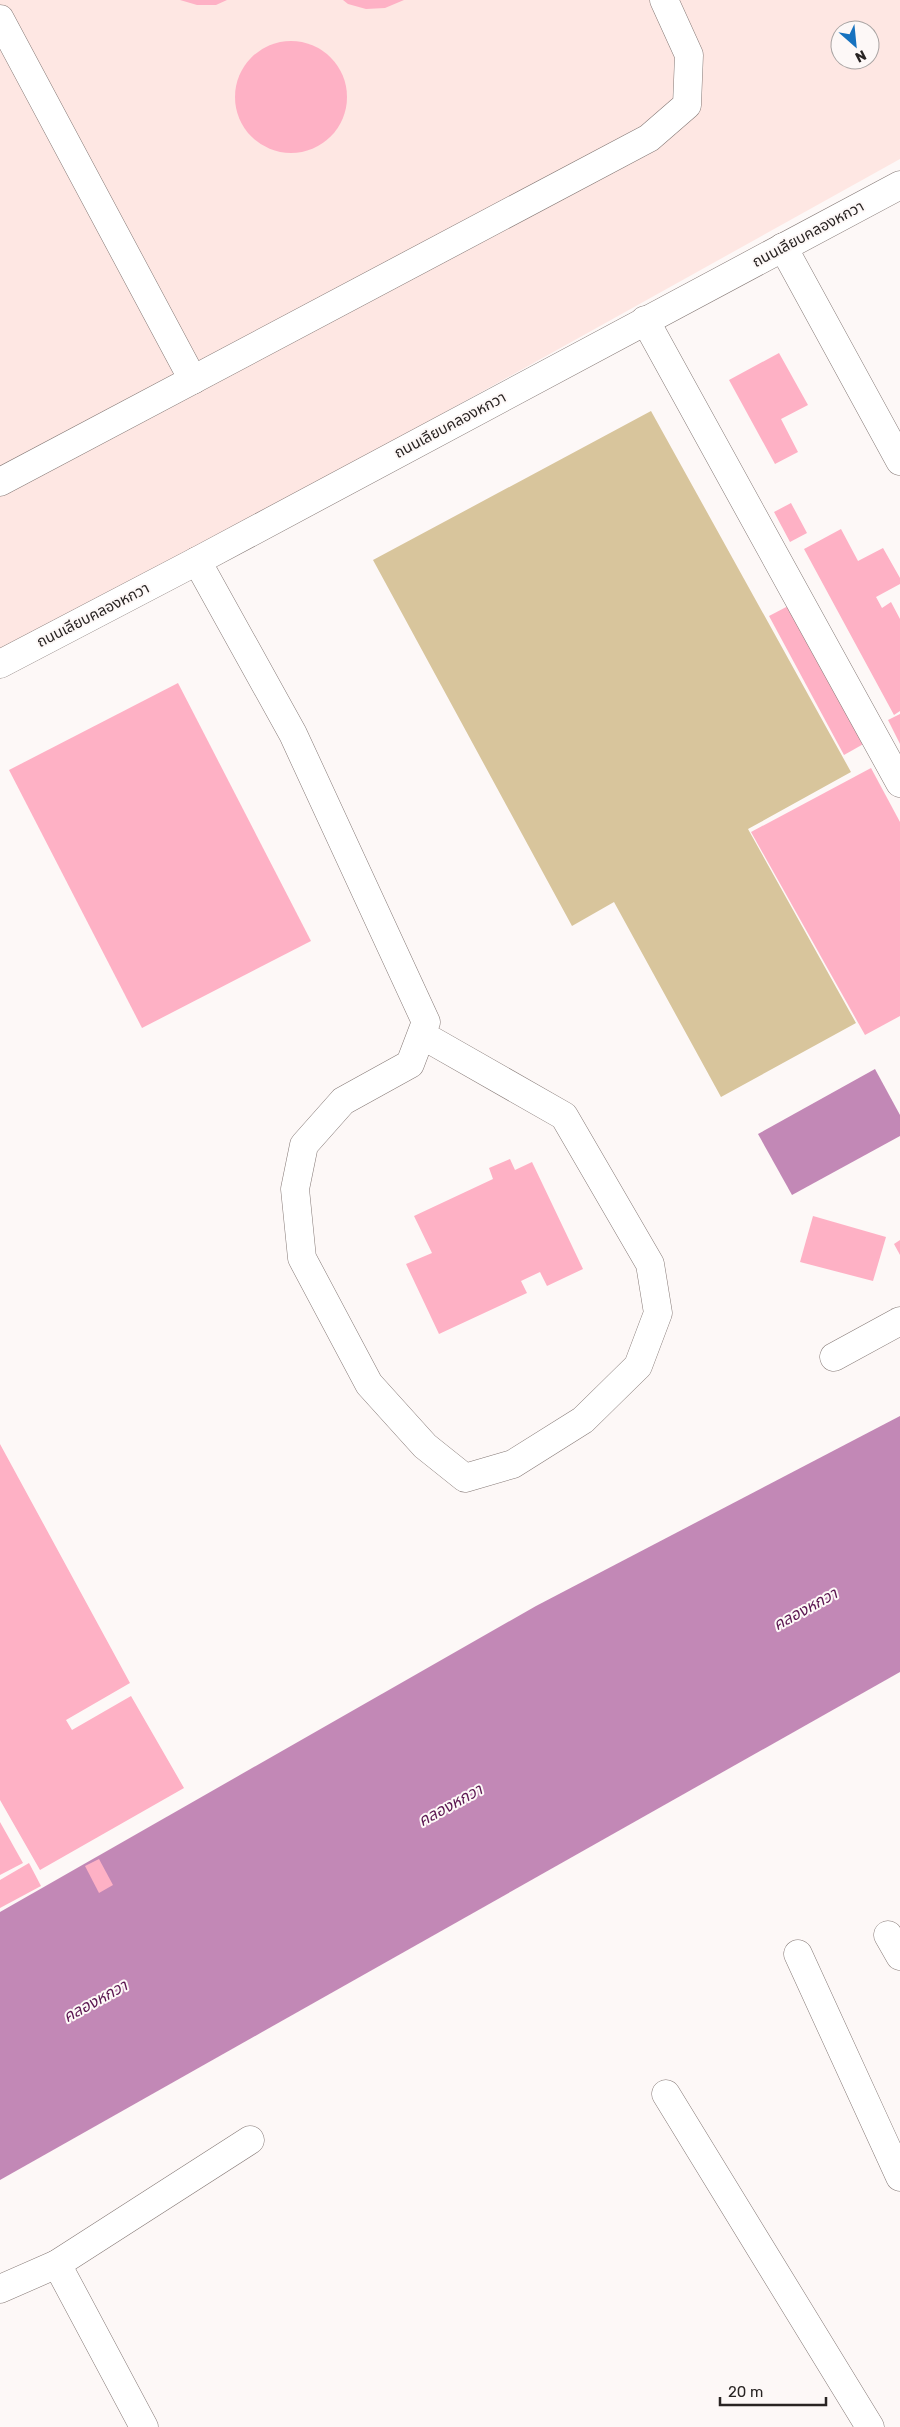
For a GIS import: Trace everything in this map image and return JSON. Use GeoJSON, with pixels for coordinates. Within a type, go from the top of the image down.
{"type":"FeatureCollection","features":[{"type":"Feature","properties":{"kind":"street"},"geometry":{"type":"LineString","coordinates":[[0,482],[649,138],[687,104],[689,55],[664,0]]}},
{"type":"Feature","properties":{"kind":"street"},"geometry":{"type":"LineString","coordinates":[[0,19],[193,380]]}},
{"type":"Feature","properties":{"kind":"street","name":"ถนนเลียบคลองหกวา"},"geometry":{"type":"LineString","coordinates":[[0,664],[197,562],[900,184]]}},
{"type":"Feature","properties":{"kind":"street"},"geometry":{"type":"LineString","coordinates":[[783,247],[900,461]]}},
{"type":"Feature","properties":{"kind":"street"},"geometry":{"type":"LineString","coordinates":[[645,320],[900,783]]}},
{"type":"Feature","properties":{"kind":"street"},"geometry":{"type":"LineString","coordinates":[[197,562],[293,734],[426,1022],[410,1064],[343,1101],[304,1145],[295,1189],[302,1258],[370,1384],[425,1446],[465,1478],[513,1464],[583,1420],[638,1366],[658,1313],[650,1264],[564,1116],[422,1035]]}},
{"type":"Feature","properties":{"kind":"street"},"geometry":{"type":"LineString","coordinates":[[834,1357],[900,1320]]}},
{"type":"Feature","properties":{"kind":"street"},"geometry":{"type":"LineString","coordinates":[[798,1954],[900,2177]]}},
{"type":"Feature","properties":{"kind":"street"},"geometry":{"type":"LineString","coordinates":[[666,2094],[870,2427]]}},
{"type":"Feature","properties":{"kind":"street"},"geometry":{"type":"LineString","coordinates":[[0,2289],[57,2264],[250,2140]]}},
{"type":"Feature","properties":{"kind":"street"},"geometry":{"type":"LineString","coordinates":[[57,2264],[144,2427]]}},
{"type":"Feature","properties":{"kind":"shaded area"},"geometry":{"type":"Polygon","coordinates":[[[0,0],[900,0],[900,159],[0,660],[0,0]]]}},
{"type":"Feature","properties":{"kind":"shaded area"},"geometry":{"type":"Polygon","coordinates":[[[651,411],[851,772],[748,829],[856,1023],[721,1097],[614,902],[572,926],[373,560],[651,411]]]}},
{"type":"Feature","properties":{"kind":"water"},"geometry":{"type":"Polygon","coordinates":[[[875,1069],[900,1115],[900,1136],[792,1195],[758,1134],[875,1069]]]}},
{"type":"Feature","properties":{"kind":"water","name":"คลองหกวา"},"geometry":{"type":"Polygon","coordinates":[[[900,1416],[900,1672],[0,2180],[0,1912],[536,1606],[900,1416]]]}},
{"type":"Feature","properties":{"kind":"building"},"geometry":{"type":"Polygon","coordinates":[[[180,0],[227,0],[216,5],[197,5],[180,0]]]}},
{"type":"Feature","properties":{"kind":"building"},"geometry":{"type":"Polygon","coordinates":[[[343,0],[404,0],[385,8],[366,9],[348,4],[343,0]]]}},
{"type":"Feature","properties":{"kind":"building"},"geometry":{"type":"Polygon","coordinates":[[[291,41],[312,45],[330,58],[343,76],[347,97],[343,118],[330,136],[312,149],[291,153],[270,149],[252,136],[239,118],[235,97],[239,76],[252,58],[270,45],[291,41]]]}},
{"type":"Feature","properties":{"kind":"building"},"geometry":{"type":"Polygon","coordinates":[[[779,353],[808,405],[781,419],[798,452],[775,464],[729,380],[779,353]]]}},
{"type":"Feature","properties":{"kind":"building"},"geometry":{"type":"Polygon","coordinates":[[[791,503],[807,533],[790,542],[774,512],[791,503]]]}},
{"type":"Feature","properties":{"kind":"building"},"geometry":{"type":"Polygon","coordinates":[[[841,529],[858,561],[883,548],[900,578],[900,584],[876,597],[882,608],[891,602],[900,619],[900,711],[894,715],[804,549],[841,529]]]}},
{"type":"Feature","properties":{"kind":"building"},"geometry":{"type":"Polygon","coordinates":[[[792,604],[867,742],[844,755],[769,616],[792,604]]]}},
{"type":"Feature","properties":{"kind":"building"},"geometry":{"type":"Polygon","coordinates":[[[178,683],[311,941],[142,1028],[9,770],[178,683]]]}},
{"type":"Feature","properties":{"kind":"building"},"geometry":{"type":"Polygon","coordinates":[[[900,714],[900,744],[888,720],[900,714]]]}},
{"type":"Feature","properties":{"kind":"building"},"geometry":{"type":"Polygon","coordinates":[[[871,768],[900,822],[900,1016],[865,1035],[751,832],[871,768]]]}},
{"type":"Feature","properties":{"kind":"building"},"geometry":{"type":"Polygon","coordinates":[[[510,1159],[515,1170],[532,1162],[583,1269],[547,1286],[540,1272],[521,1281],[527,1293],[439,1334],[406,1264],[432,1253],[414,1216],[493,1179],[489,1168],[510,1159]]]}},
{"type":"Feature","properties":{"kind":"building"},"geometry":{"type":"Polygon","coordinates":[[[813,1216],[886,1237],[873,1281],[800,1262],[813,1216]]]}},
{"type":"Feature","properties":{"kind":"building"},"geometry":{"type":"Polygon","coordinates":[[[900,1240],[900,1255],[894,1244],[900,1240]]]}},
{"type":"Feature","properties":{"kind":"building"},"geometry":{"type":"Polygon","coordinates":[[[0,1444],[130,1683],[66,1720],[72,1730],[131,1696],[184,1788],[40,1870],[0,1800],[0,1444]]]}},
{"type":"Feature","properties":{"kind":"building"},"geometry":{"type":"Polygon","coordinates":[[[0,1822],[23,1863],[0,1875],[0,1822]]]}},
{"type":"Feature","properties":{"kind":"building"},"geometry":{"type":"Polygon","coordinates":[[[99,1859],[113,1885],[99,1893],[85,1866],[99,1859]]]}},
{"type":"Feature","properties":{"kind":"building"},"geometry":{"type":"Polygon","coordinates":[[[29,1863],[41,1886],[0,1908],[0,1880],[29,1863]]]}}]}
